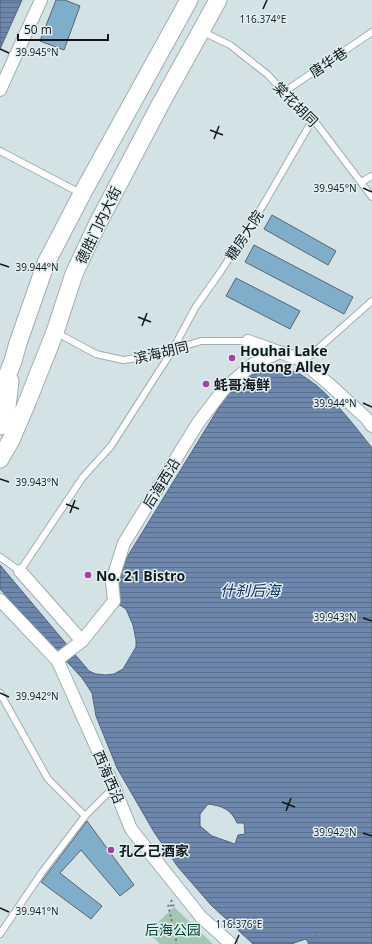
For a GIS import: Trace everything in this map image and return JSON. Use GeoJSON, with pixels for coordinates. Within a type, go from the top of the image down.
{"type":"FeatureCollection","features":[{"type":"Feature","properties":{"kind":"main road","name":"德胜门内大街"},"geometry":{"type":"LineString","coordinates":[[0,394],[13,361],[46,263],[82,194],[189,0]]}},
{"type":"Feature","properties":{"kind":"main road","name":"德胜门内大街"},"geometry":{"type":"LineString","coordinates":[[0,459],[11,440],[55,332],[74,274],[97,225],[160,105],[218,0]]}},
{"type":"Feature","properties":{"kind":"main road","name":"德胜门内大街"},"geometry":{"type":"LineString","coordinates":[[0,426],[7,407],[13,361]]}},
{"type":"Feature","properties":{"kind":"street"},"geometry":{"type":"LineString","coordinates":[[0,90],[40,0]]}},
{"type":"Feature","properties":{"kind":"street"},"geometry":{"type":"LineString","coordinates":[[248,340],[299,359],[370,419]]}},
{"type":"Feature","properties":{"kind":"street","name":"后海西沿"},"geometry":{"type":"LineString","coordinates":[[57,660],[82,641],[114,601],[112,581],[124,544],[198,423],[224,389],[253,364],[280,352]]}},
{"type":"Feature","properties":{"kind":"street"},"geometry":{"type":"LineString","coordinates":[[20,571],[82,641]]}},
{"type":"Feature","properties":{"kind":"street","name":"西海西沿"},"geometry":{"type":"LineString","coordinates":[[0,600],[57,660],[114,787],[130,829],[201,917],[231,944]]}},
{"type":"Feature","properties":{"kind":"lane","name":"棠花胡同"},"geometry":{"type":"LineString","coordinates":[[201,31],[230,45],[267,74],[303,112],[314,119],[372,197]]}},
{"type":"Feature","properties":{"kind":"lane","name":"唐华巷"},"geometry":{"type":"LineString","coordinates":[[284,92],[372,32]]}},
{"type":"Feature","properties":{"kind":"lane","name":"糖房大院"},"geometry":{"type":"LineString","coordinates":[[20,571],[82,477],[111,446],[172,351],[195,308],[221,271],[262,207],[314,119]]}},
{"type":"Feature","properties":{"kind":"lane"},"geometry":{"type":"LineString","coordinates":[[0,151],[82,194]]}},
{"type":"Feature","properties":{"kind":"lane"},"geometry":{"type":"LineString","coordinates":[[361,182],[372,176]]}},
{"type":"Feature","properties":{"kind":"lane"},"geometry":{"type":"LineString","coordinates":[[302,362],[372,301]]}},
{"type":"Feature","properties":{"kind":"lane","name":"滨海胡同"},"geometry":{"type":"LineString","coordinates":[[55,332],[96,354],[123,360],[152,356],[202,341],[248,340]]}},
{"type":"Feature","properties":{"kind":"lane"},"geometry":{"type":"LineString","coordinates":[[0,557],[20,571]]}},
{"type":"Feature","properties":{"kind":"lane"},"geometry":{"type":"LineString","coordinates":[[0,693],[48,779],[85,816]]}},
{"type":"Feature","properties":{"kind":"lane"},"geometry":{"type":"LineString","coordinates":[[0,934],[43,871],[85,816],[114,787]]}},
{"type":"Feature","properties":{"kind":"path"},"geometry":{"type":"LineString","coordinates":[[171,900],[174,908],[168,904],[176,944]]}},
{"type":"Feature","properties":{"kind":"path"},"geometry":{"type":"LineString","coordinates":[[308,944],[317,933]]}},
{"type":"Feature","properties":{"kind":"green space","name":"后海公园"},"geometry":{"type":"Polygon","coordinates":[[[174,907],[213,944],[160,944],[148,932],[174,907]]]}},
{"type":"Feature","properties":{"kind":"water"},"geometry":{"type":"Polygon","coordinates":[[[0,0],[22,0],[0,49],[0,0]]]}},
{"type":"Feature","properties":{"kind":"water","name":"什刹后海"},"geometry":{"type":"Polygon","coordinates":[[[266,370],[289,370],[298,373],[316,385],[338,407],[372,448],[372,944],[309,944],[306,939],[291,944],[253,944],[211,905],[178,867],[154,832],[117,768],[96,716],[92,693],[82,678],[0,589],[0,565],[89,671],[96,674],[106,675],[114,674],[123,669],[136,647],[133,625],[126,609],[118,604],[116,582],[129,554],[226,396],[247,378],[266,370]],[[208,804],[200,814],[200,826],[212,836],[235,844],[238,835],[245,834],[244,823],[237,823],[229,811],[222,807],[208,804]]]}},
{"type":"Feature","properties":{"kind":"building"},"geometry":{"type":"Polygon","coordinates":[[[56,0],[65,0],[80,6],[64,50],[40,41],[56,0]]]}},
{"type":"Feature","properties":{"kind":"building"},"geometry":{"type":"Polygon","coordinates":[[[272,215],[336,251],[328,265],[264,229],[272,215]]]}},
{"type":"Feature","properties":{"kind":"building"},"geometry":{"type":"Polygon","coordinates":[[[254,245],[353,297],[344,314],[245,262],[254,245]]]}},
{"type":"Feature","properties":{"kind":"building"},"geometry":{"type":"Polygon","coordinates":[[[236,278],[300,311],[290,329],[226,296],[236,278]]]}},
{"type":"Feature","properties":{"kind":"building"},"geometry":{"type":"Polygon","coordinates":[[[87,821],[134,885],[120,896],[81,850],[60,873],[102,906],[91,919],[41,882],[87,821]]]}},
{"type":"Feature","properties":{"kind":"place","name":"Houhai Lake Hutong Alley"},"geometry":{"type":"Point","coordinates":[232,358]}},
{"type":"Feature","properties":{"kind":"place","name":"蚝哥海鲜"},"geometry":{"type":"Point","coordinates":[206,384]}},
{"type":"Feature","properties":{"kind":"place","name":"No. 21 Bistro"},"geometry":{"type":"Point","coordinates":[88,575]}},
{"type":"Feature","properties":{"kind":"place","name":"孔乙己酒家"},"geometry":{"type":"Point","coordinates":[111,850]}}]}
